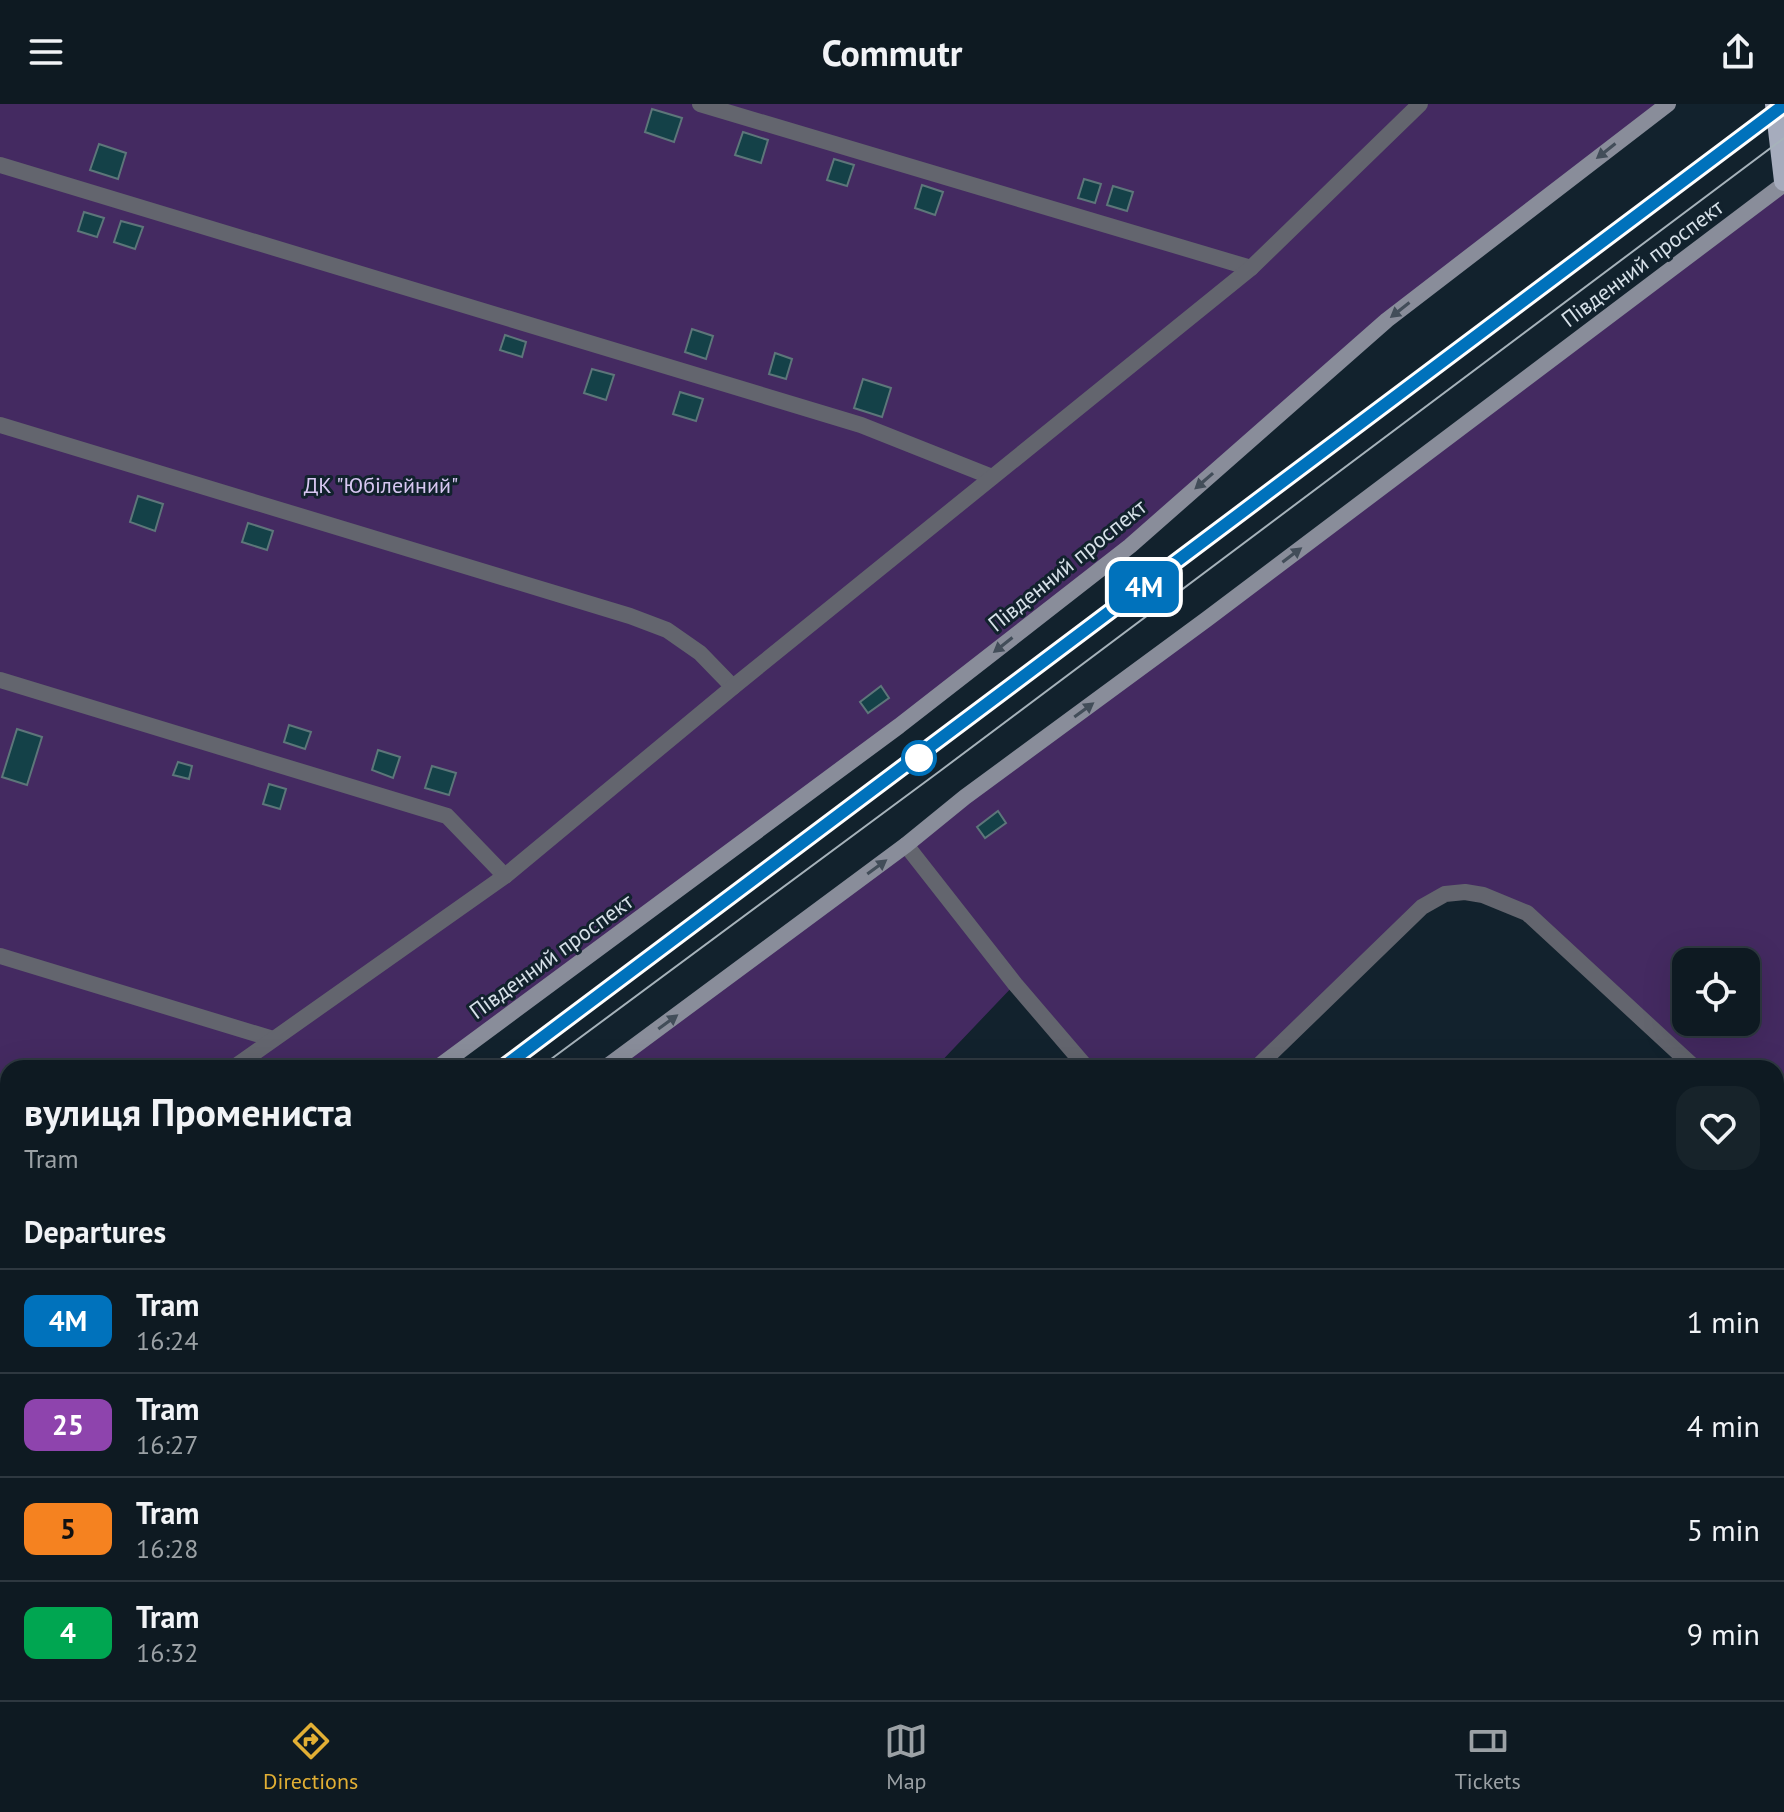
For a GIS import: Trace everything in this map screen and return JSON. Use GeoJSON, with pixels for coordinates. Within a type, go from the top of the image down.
{"type":"FeatureCollection","features":[{"type":"Feature","properties":{"kind":"main road","name":"Південний проспект"},"geometry":{"type":"LineString","coordinates":[[448,1060],[899,726],[1117,555],[1387,320],[1668,104]]}},
{"type":"Feature","properties":{"kind":"main road"},"geometry":{"type":"LineString","coordinates":[[1775,104],[1784,182]]}},
{"type":"Feature","properties":{"kind":"main road","name":"Південний проспект"},"geometry":{"type":"LineString","coordinates":[[616,1060],[1220,610],[1784,182]]}},
{"type":"Feature","properties":{"kind":"street"},"geometry":{"type":"LineString","coordinates":[[700,104],[1251,268]]}},
{"type":"Feature","properties":{"kind":"street"},"geometry":{"type":"LineString","coordinates":[[244,1060],[505,876],[733,687],[1251,268],[1420,104]]}},
{"type":"Feature","properties":{"kind":"street"},"geometry":{"type":"LineString","coordinates":[[0,165],[861,425],[992,477]]}},
{"type":"Feature","properties":{"kind":"street"},"geometry":{"type":"LineString","coordinates":[[0,425],[655,625],[700,653],[733,687]]}},
{"type":"Feature","properties":{"kind":"street"},"geometry":{"type":"LineString","coordinates":[[0,680],[447,816],[505,876]]}},
{"type":"Feature","properties":{"kind":"street"},"geometry":{"type":"LineString","coordinates":[[906,845],[1015,984],[1080,1060]]}},
{"type":"Feature","properties":{"kind":"street"},"geometry":{"type":"LineString","coordinates":[[1264,1060],[1422,907],[1445,894],[1465,892],[1492,898],[1527,913],[1686,1060]]}},
{"type":"Feature","properties":{"kind":"street"},"geometry":{"type":"LineString","coordinates":[[0,956],[273,1039]]}},
{"type":"Feature","properties":{"kind":"green space","name":"ДК \"Юбілейний\""},"geometry":{"type":"Polygon","coordinates":[[[0,104],[1668,104],[1387,320],[1130,546],[448,1060],[0,1060],[0,104]]]}},
{"type":"Feature","properties":{"kind":"green space"},"geometry":{"type":"Polygon","coordinates":[[[1784,188],[1784,1060],[1686,1060],[1527,913],[1445,894],[1265,1060],[1080,1060],[1015,984],[943,1060],[613,1060],[1784,188]]]}},
{"type":"Feature","properties":{"kind":"building"},"geometry":{"type":"Polygon","coordinates":[[[652,109],[682,118],[674,142],[645,132],[652,109]]]}},
{"type":"Feature","properties":{"kind":"building"},"geometry":{"type":"Polygon","coordinates":[[[743,132],[768,140],[761,163],[735,155],[743,132]]]}},
{"type":"Feature","properties":{"kind":"building"},"geometry":{"type":"Polygon","coordinates":[[[99,144],[126,153],[118,179],[90,170],[99,144]]]}},
{"type":"Feature","properties":{"kind":"building"},"geometry":{"type":"Polygon","coordinates":[[[834,159],[854,165],[847,186],[827,180],[834,159]]]}},
{"type":"Feature","properties":{"kind":"building"},"geometry":{"type":"Polygon","coordinates":[[[1084,179],[1101,184],[1095,203],[1078,198],[1084,179]]]}},
{"type":"Feature","properties":{"kind":"building"},"geometry":{"type":"Polygon","coordinates":[[[922,185],[943,192],[935,215],[915,208],[922,185]]]}},
{"type":"Feature","properties":{"kind":"building"},"geometry":{"type":"Polygon","coordinates":[[[1113,186],[1133,192],[1127,211],[1107,205],[1113,186]]]}},
{"type":"Feature","properties":{"kind":"building"},"geometry":{"type":"Polygon","coordinates":[[[84,212],[104,218],[97,237],[78,231],[84,212]]]}},
{"type":"Feature","properties":{"kind":"building"},"geometry":{"type":"Polygon","coordinates":[[[121,221],[143,227],[135,249],[114,242],[121,221]]]}},
{"type":"Feature","properties":{"kind":"building"},"geometry":{"type":"Polygon","coordinates":[[[692,329],[713,336],[706,359],[685,352],[692,329]]]}},
{"type":"Feature","properties":{"kind":"building"},"geometry":{"type":"Polygon","coordinates":[[[505,335],[526,342],[522,357],[500,350],[505,335]]]}},
{"type":"Feature","properties":{"kind":"building"},"geometry":{"type":"Polygon","coordinates":[[[775,353],[792,359],[786,379],[769,374],[775,353]]]}},
{"type":"Feature","properties":{"kind":"building"},"geometry":{"type":"Polygon","coordinates":[[[592,369],[614,375],[606,400],[584,393],[592,369]]]}},
{"type":"Feature","properties":{"kind":"building"},"geometry":{"type":"Polygon","coordinates":[[[863,379],[891,388],[882,417],[854,408],[863,379]]]}},
{"type":"Feature","properties":{"kind":"building"},"geometry":{"type":"Polygon","coordinates":[[[680,392],[703,399],[696,421],[673,414],[680,392]]]}},
{"type":"Feature","properties":{"kind":"building"},"geometry":{"type":"Polygon","coordinates":[[[138,496],[163,504],[155,531],[130,522],[138,496]]]}},
{"type":"Feature","properties":{"kind":"building"},"geometry":{"type":"Polygon","coordinates":[[[248,523],[273,531],[267,550],[242,542],[248,523]]]}},
{"type":"Feature","properties":{"kind":"building"},"geometry":{"type":"Polygon","coordinates":[[[881,686],[889,698],[868,713],[860,702],[881,686]]]}},
{"type":"Feature","properties":{"kind":"building"},"geometry":{"type":"Polygon","coordinates":[[[289,725],[311,732],[305,749],[284,742],[289,725]]]}},
{"type":"Feature","properties":{"kind":"building"},"geometry":{"type":"Polygon","coordinates":[[[17,729],[42,737],[27,785],[2,777],[17,729]]]}},
{"type":"Feature","properties":{"kind":"building"},"geometry":{"type":"Polygon","coordinates":[[[378,750],[400,757],[393,778],[372,770],[378,750]]]}},
{"type":"Feature","properties":{"kind":"building"},"geometry":{"type":"Polygon","coordinates":[[[178,762],[192,766],[189,779],[173,775],[178,762]]]}},
{"type":"Feature","properties":{"kind":"building"},"geometry":{"type":"Polygon","coordinates":[[[432,766],[456,773],[449,795],[425,788],[432,766]]]}},
{"type":"Feature","properties":{"kind":"building"},"geometry":{"type":"Polygon","coordinates":[[[269,784],[286,789],[280,809],[263,804],[269,784]]]}},
{"type":"Feature","properties":{"kind":"building"},"geometry":{"type":"Polygon","coordinates":[[[998,811],[1006,823],[985,838],[977,827],[998,811]]]}},
{"type":"Feature","properties":{"kind":"tram line"},"geometry":{"type":"LineString","coordinates":[[513,1060],[926,753],[1464,343],[1784,105]]}},
{"type":"Feature","properties":{"kind":"tram line","name":"4М"},"geometry":{"type":"LineString","coordinates":[[513,1060],[926,753],[1464,343],[1784,105]]}},
{"type":"Feature","properties":{"kind":"tram line"},"geometry":{"type":"LineString","coordinates":[[550,1060],[1784,138]]}}]}
